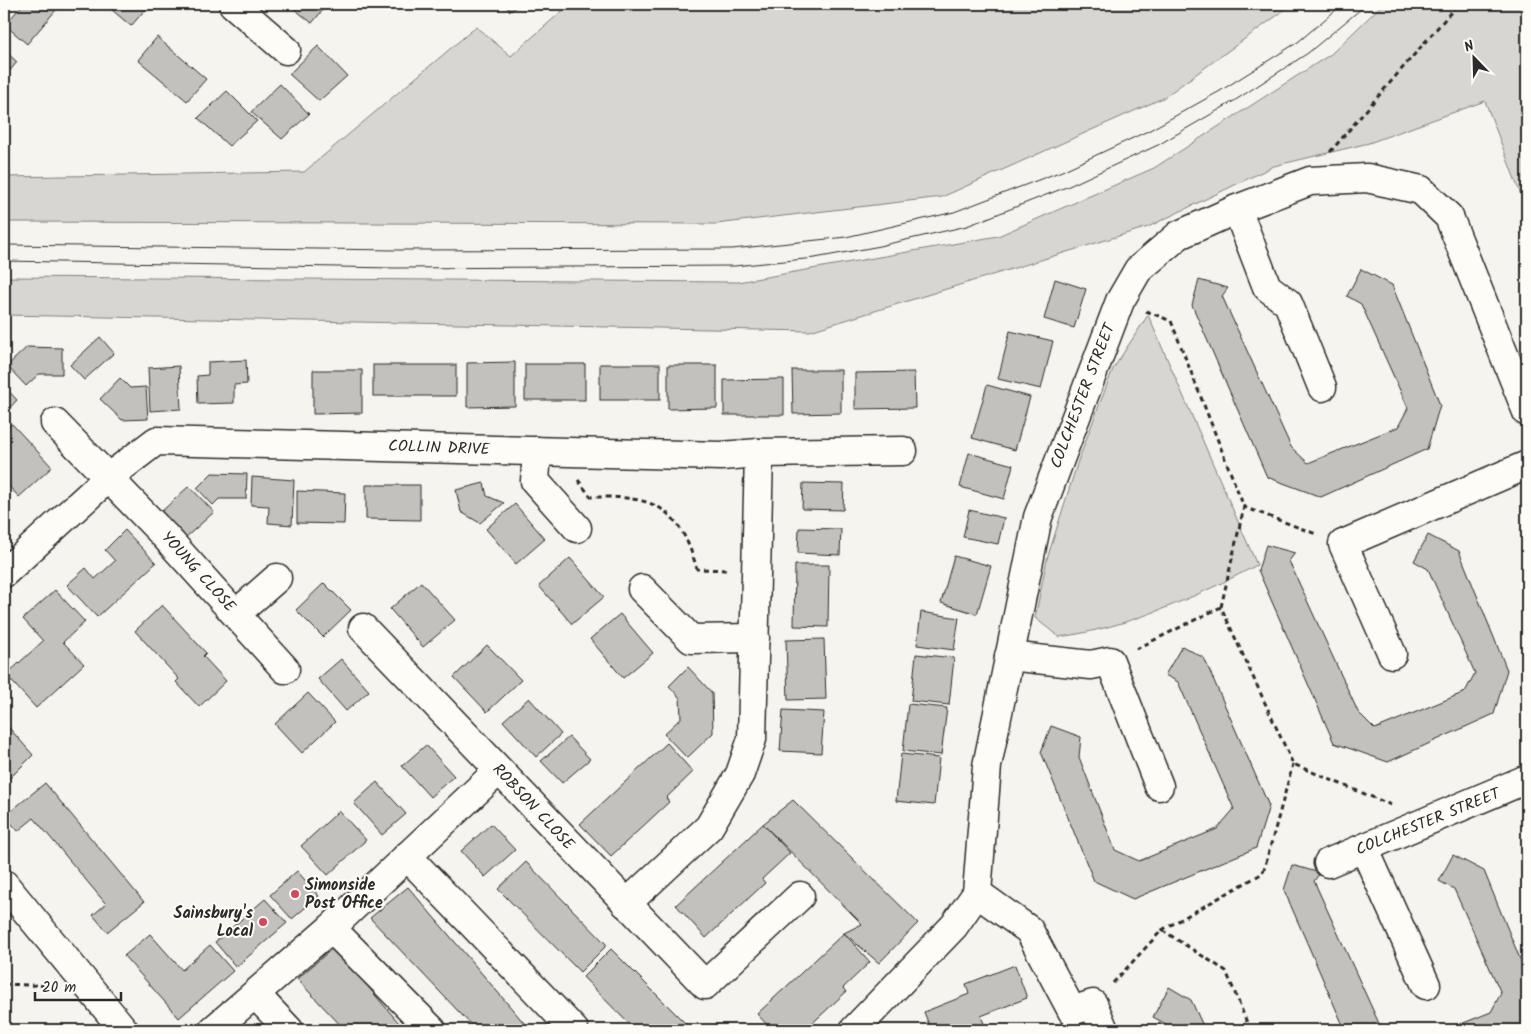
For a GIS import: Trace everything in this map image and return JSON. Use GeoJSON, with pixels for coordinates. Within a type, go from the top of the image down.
{"type":"FeatureCollection","features":[{"type":"Feature","properties":{"kind":"street"},"geometry":{"type":"LineString","coordinates":[[233,4],[286,50]]}},
{"type":"Feature","properties":{"kind":"street","name":"COLCHESTER STREET"},"geometry":{"type":"LineString","coordinates":[[977,893],[987,766],[1038,517],[1120,301],[1138,270],[1179,235],[1237,209],[1310,181],[1367,178],[1421,190],[1449,217],[1527,412]]}},
{"type":"Feature","properties":{"kind":"street"},"geometry":{"type":"LineString","coordinates":[[1237,209],[1267,287],[1288,303],[1322,387]]}},
{"type":"Feature","properties":{"kind":"street","name":"YOUNG CLOSE"},"geometry":{"type":"LineString","coordinates":[[55,423],[109,477],[285,669]]}},
{"type":"Feature","properties":{"kind":"street","name":"COLLIN DRIVE"},"geometry":{"type":"LineString","coordinates":[[109,477],[156,441],[721,456],[759,453],[903,451]]}},
{"type":"Feature","properties":{"kind":"street"},"geometry":{"type":"LineString","coordinates":[[547,451],[536,481],[576,528]]}},
{"type":"Feature","properties":{"kind":"street"},"geometry":{"type":"LineString","coordinates":[[626,904],[709,827],[740,774],[752,739],[759,453]]}},
{"type":"Feature","properties":{"kind":"street"},"geometry":{"type":"LineString","coordinates":[[1392,654],[1343,544],[1527,465]]}},
{"type":"Feature","properties":{"kind":"street"},"geometry":{"type":"LineString","coordinates":[[4,573],[109,477]]}},
{"type":"Feature","properties":{"kind":"street"},"geometry":{"type":"LineString","coordinates":[[236,614],[277,578]]}},
{"type":"Feature","properties":{"kind":"street"},"geometry":{"type":"LineString","coordinates":[[642,589],[691,639],[755,638]]}},
{"type":"Feature","properties":{"kind":"street","name":"ROBSON CLOSE"},"geometry":{"type":"LineString","coordinates":[[363,628],[705,985],[800,896]]}},
{"type":"Feature","properties":{"kind":"street"},"geometry":{"type":"LineString","coordinates":[[1009,656],[1090,665],[1110,662],[1159,786]]}},
{"type":"Feature","properties":{"kind":"street"},"geometry":{"type":"LineString","coordinates":[[213,1030],[331,928],[498,770]]}},
{"type":"Feature","properties":{"kind":"street","name":"COLCHESTER STREET"},"geometry":{"type":"LineString","coordinates":[[1328,863],[1527,779]]}},
{"type":"Feature","properties":{"kind":"street"},"geometry":{"type":"LineString","coordinates":[[1364,848],[1426,985]]}},
{"type":"Feature","properties":{"kind":"street"},"geometry":{"type":"LineString","coordinates":[[407,856],[574,1030]]}},
{"type":"Feature","properties":{"kind":"street"},"geometry":{"type":"LineString","coordinates":[[4,884],[124,1030]]}},
{"type":"Feature","properties":{"kind":"street"},"geometry":{"type":"LineString","coordinates":[[854,1030],[954,926],[977,893],[1029,930],[1072,1011],[1094,1004],[1104,1030]]}},
{"type":"Feature","properties":{"kind":"street"},"geometry":{"type":"LineString","coordinates":[[331,928],[432,1030]]}},
{"type":"Feature","properties":{"kind":"street"},"geometry":{"type":"LineString","coordinates":[[255,994],[289,1030]]}},
{"type":"Feature","properties":{"kind":"path"},"geometry":{"type":"LineString","coordinates":[[1310,181],[1322,161],[1458,4]]}},
{"type":"Feature","properties":{"kind":"path"},"geometry":{"type":"LineString","coordinates":[[1094,1004],[1162,930],[1263,873],[1294,764],[1221,608],[1244,507],[1171,321],[1120,301]]}},
{"type":"Feature","properties":{"kind":"path"},"geometry":{"type":"LineString","coordinates":[[547,451],[591,497],[626,497],[654,504],[680,525],[697,570],[756,571]]}},
{"type":"Feature","properties":{"kind":"path"},"geometry":{"type":"LineString","coordinates":[[1244,507],[1343,544]]}},
{"type":"Feature","properties":{"kind":"path"},"geometry":{"type":"LineString","coordinates":[[1110,662],[1221,608]]}},
{"type":"Feature","properties":{"kind":"path"},"geometry":{"type":"LineString","coordinates":[[1294,764],[1430,821]]}},
{"type":"Feature","properties":{"kind":"path"},"geometry":{"type":"LineString","coordinates":[[1162,930],[1226,971],[1250,1030]]}},
{"type":"Feature","properties":{"kind":"path"},"geometry":{"type":"LineString","coordinates":[[4,984],[90,988]]}},
{"type":"Feature","properties":{"kind":"shaded area"},"geometry":{"type":"Polygon","coordinates":[[[570,4],[1293,4],[1163,98],[942,197],[716,224],[4,222],[4,177],[304,172],[476,27],[511,56],[570,4]]]}},
{"type":"Feature","properties":{"kind":"shaded area"},"geometry":{"type":"Polygon","coordinates":[[[1383,4],[1527,4],[1527,211],[1485,101],[1369,143],[1274,166],[1148,227],[810,331],[4,315],[4,277],[738,282],[998,236],[1154,168],[1331,54],[1383,4]]]}},
{"type":"Feature","properties":{"kind":"shaded area"},"geometry":{"type":"Polygon","coordinates":[[[1148,315],[1257,565],[1161,610],[1084,633],[1059,637],[1035,618],[1047,559],[1078,461],[1113,369],[1148,315]]]}},
{"type":"Feature","properties":{"kind":"building"},"geometry":{"type":"Polygon","coordinates":[[[23,4],[61,4],[27,44],[5,25],[23,4]]]}},
{"type":"Feature","properties":{"kind":"building"},"geometry":{"type":"Polygon","coordinates":[[[105,4],[150,4],[131,26],[105,4]]]}},
{"type":"Feature","properties":{"kind":"building"},"geometry":{"type":"Polygon","coordinates":[[[288,4],[328,4],[312,23],[288,4]]]}},
{"type":"Feature","properties":{"kind":"building"},"geometry":{"type":"Polygon","coordinates":[[[503,4],[519,4],[511,11],[503,4]]]}},
{"type":"Feature","properties":{"kind":"building"},"geometry":{"type":"Polygon","coordinates":[[[157,37],[206,79],[187,101],[138,60],[157,37]]]}},
{"type":"Feature","properties":{"kind":"building"},"geometry":{"type":"Polygon","coordinates":[[[318,46],[347,76],[319,101],[289,74],[318,46]]]}},
{"type":"Feature","properties":{"kind":"building"},"geometry":{"type":"Polygon","coordinates":[[[4,50],[17,62],[4,78],[4,50]]]}},
{"type":"Feature","properties":{"kind":"building"},"geometry":{"type":"Polygon","coordinates":[[[280,84],[309,114],[282,139],[251,112],[280,84]]]}},
{"type":"Feature","properties":{"kind":"building"},"geometry":{"type":"Polygon","coordinates":[[[227,91],[257,121],[229,146],[198,118],[227,91]]]}},
{"type":"Feature","properties":{"kind":"building"},"geometry":{"type":"Polygon","coordinates":[[[1361,269],[1392,285],[1440,405],[1427,449],[1321,497],[1267,477],[1192,305],[1199,280],[1228,288],[1222,296],[1291,447],[1308,463],[1398,427],[1408,408],[1361,304],[1347,296],[1361,269]]]}},
{"type":"Feature","properties":{"kind":"building"},"geometry":{"type":"Polygon","coordinates":[[[1055,279],[1086,289],[1074,328],[1044,319],[1055,279]]]}},
{"type":"Feature","properties":{"kind":"building"},"geometry":{"type":"Polygon","coordinates":[[[1010,331],[1053,341],[1041,389],[998,379],[1010,331]]]}},
{"type":"Feature","properties":{"kind":"building"},"geometry":{"type":"Polygon","coordinates":[[[100,337],[114,353],[84,380],[70,365],[100,337]]]}},
{"type":"Feature","properties":{"kind":"building"},"geometry":{"type":"Polygon","coordinates":[[[27,347],[62,348],[62,374],[39,374],[26,386],[7,366],[27,347]]]}},
{"type":"Feature","properties":{"kind":"building"},"geometry":{"type":"Polygon","coordinates":[[[246,360],[247,384],[234,385],[234,403],[198,404],[197,376],[208,375],[208,362],[246,360]]]}},
{"type":"Feature","properties":{"kind":"building"},"geometry":{"type":"Polygon","coordinates":[[[515,362],[515,406],[467,407],[467,363],[515,362]]]}},
{"type":"Feature","properties":{"kind":"building"},"geometry":{"type":"Polygon","coordinates":[[[525,364],[585,364],[585,400],[525,400],[525,364]]]}},
{"type":"Feature","properties":{"kind":"building"},"geometry":{"type":"Polygon","coordinates":[[[600,364],[660,364],[660,400],[600,400],[600,364]]]}},
{"type":"Feature","properties":{"kind":"building"},"geometry":{"type":"Polygon","coordinates":[[[373,365],[456,365],[456,396],[373,396],[373,365]]]}},
{"type":"Feature","properties":{"kind":"building"},"geometry":{"type":"Polygon","coordinates":[[[668,365],[717,365],[717,408],[668,409],[668,365]]]}},
{"type":"Feature","properties":{"kind":"building"},"geometry":{"type":"Polygon","coordinates":[[[179,366],[181,409],[150,411],[148,368],[179,366]]]}},
{"type":"Feature","properties":{"kind":"building"},"geometry":{"type":"Polygon","coordinates":[[[313,370],[362,370],[362,413],[313,414],[313,370]]]}},
{"type":"Feature","properties":{"kind":"building"},"geometry":{"type":"Polygon","coordinates":[[[792,370],[841,370],[841,413],[793,414],[792,370]]]}},
{"type":"Feature","properties":{"kind":"building"},"geometry":{"type":"Polygon","coordinates":[[[914,372],[915,408],[855,409],[855,373],[914,372]]]}},
{"type":"Feature","properties":{"kind":"building"},"geometry":{"type":"Polygon","coordinates":[[[120,378],[130,388],[146,387],[148,419],[122,420],[100,399],[120,378]]]}},
{"type":"Feature","properties":{"kind":"building"},"geometry":{"type":"Polygon","coordinates":[[[784,379],[784,415],[724,415],[724,380],[784,379]]]}},
{"type":"Feature","properties":{"kind":"building"},"geometry":{"type":"Polygon","coordinates":[[[987,385],[1030,397],[1015,450],[972,438],[987,385]]]}},
{"type":"Feature","properties":{"kind":"building"},"geometry":{"type":"Polygon","coordinates":[[[4,386],[17,400],[4,414],[4,386]]]}},
{"type":"Feature","properties":{"kind":"building"},"geometry":{"type":"Polygon","coordinates":[[[12,424],[52,467],[19,497],[4,481],[4,431],[12,424]]]}},
{"type":"Feature","properties":{"kind":"building"},"geometry":{"type":"Polygon","coordinates":[[[969,453],[1013,465],[1004,499],[960,487],[969,453]]]}},
{"type":"Feature","properties":{"kind":"building"},"geometry":{"type":"Polygon","coordinates":[[[212,473],[247,474],[246,499],[219,499],[213,505],[197,488],[212,473]]]}},
{"type":"Feature","properties":{"kind":"building"},"geometry":{"type":"Polygon","coordinates":[[[252,477],[294,480],[292,525],[268,523],[269,506],[251,505],[252,477]]]}},
{"type":"Feature","properties":{"kind":"building"},"geometry":{"type":"Polygon","coordinates":[[[484,483],[487,496],[504,503],[480,523],[461,512],[456,490],[484,483]]]}},
{"type":"Feature","properties":{"kind":"building"},"geometry":{"type":"Polygon","coordinates":[[[803,483],[844,484],[843,510],[802,509],[803,483]]]}},
{"type":"Feature","properties":{"kind":"building"},"geometry":{"type":"Polygon","coordinates":[[[366,485],[420,485],[420,520],[366,519],[366,485]]]}},
{"type":"Feature","properties":{"kind":"building"},"geometry":{"type":"Polygon","coordinates":[[[189,486],[214,512],[184,539],[160,513],[189,486]]]}},
{"type":"Feature","properties":{"kind":"building"},"geometry":{"type":"Polygon","coordinates":[[[297,491],[345,493],[344,524],[297,523],[297,491]]]}},
{"type":"Feature","properties":{"kind":"building"},"geometry":{"type":"Polygon","coordinates":[[[515,504],[545,539],[516,564],[486,529],[515,504]]]}},
{"type":"Feature","properties":{"kind":"building"},"geometry":{"type":"Polygon","coordinates":[[[969,510],[1004,518],[998,544],[963,537],[969,510]]]}},
{"type":"Feature","properties":{"kind":"building"},"geometry":{"type":"Polygon","coordinates":[[[799,528],[841,529],[840,555],[798,553],[799,528]]]}},
{"type":"Feature","properties":{"kind":"building"},"geometry":{"type":"Polygon","coordinates":[[[125,530],[156,563],[97,617],[67,585],[86,568],[95,579],[115,561],[105,550],[125,530]]]}},
{"type":"Feature","properties":{"kind":"building"},"geometry":{"type":"Polygon","coordinates":[[[1428,535],[1459,551],[1507,670],[1494,714],[1388,762],[1334,743],[1258,570],[1266,545],[1295,553],[1289,561],[1358,712],[1375,729],[1465,692],[1475,673],[1428,569],[1414,561],[1428,535]]]}},
{"type":"Feature","properties":{"kind":"building"},"geometry":{"type":"Polygon","coordinates":[[[954,556],[991,566],[977,614],[941,603],[954,556]]]}},
{"type":"Feature","properties":{"kind":"building"},"geometry":{"type":"Polygon","coordinates":[[[570,558],[604,597],[572,624],[539,586],[570,558]]]}},
{"type":"Feature","properties":{"kind":"building"},"geometry":{"type":"Polygon","coordinates":[[[795,565],[829,565],[828,627],[794,626],[795,565]]]}},
{"type":"Feature","properties":{"kind":"building"},"geometry":{"type":"Polygon","coordinates":[[[421,582],[455,620],[423,647],[390,609],[421,582]]]}},
{"type":"Feature","properties":{"kind":"building"},"geometry":{"type":"Polygon","coordinates":[[[324,583],[351,610],[323,637],[296,610],[324,583]]]}},
{"type":"Feature","properties":{"kind":"building"},"geometry":{"type":"Polygon","coordinates":[[[55,590],[85,622],[63,642],[84,664],[36,708],[6,675],[43,641],[23,619],[55,590]]]}},
{"type":"Feature","properties":{"kind":"building"},"geometry":{"type":"Polygon","coordinates":[[[162,605],[206,653],[203,656],[226,681],[199,707],[176,682],[179,679],[135,631],[162,605]]]}},
{"type":"Feature","properties":{"kind":"building"},"geometry":{"type":"Polygon","coordinates":[[[921,612],[959,618],[954,650],[917,645],[921,612]]]}},
{"type":"Feature","properties":{"kind":"building"},"geometry":{"type":"Polygon","coordinates":[[[620,614],[653,653],[623,678],[590,639],[620,614]]]}},
{"type":"Feature","properties":{"kind":"building"},"geometry":{"type":"Polygon","coordinates":[[[824,639],[826,699],[788,700],[786,640],[824,639]]]}},
{"type":"Feature","properties":{"kind":"building"},"geometry":{"type":"Polygon","coordinates":[[[487,645],[521,680],[487,712],[454,677],[487,645]]]}},
{"type":"Feature","properties":{"kind":"building"},"geometry":{"type":"Polygon","coordinates":[[[1182,646],[1204,658],[1269,806],[1256,848],[1133,899],[1094,881],[1041,752],[1051,726],[1081,737],[1079,757],[1115,850],[1139,861],[1217,829],[1234,809],[1178,682],[1165,675],[1182,646]]]}},
{"type":"Feature","properties":{"kind":"building"},"geometry":{"type":"Polygon","coordinates":[[[916,654],[954,658],[949,705],[911,701],[916,654]]]}},
{"type":"Feature","properties":{"kind":"building"},"geometry":{"type":"Polygon","coordinates":[[[341,659],[369,691],[346,711],[318,679],[341,659]]]}},
{"type":"Feature","properties":{"kind":"building"},"geometry":{"type":"Polygon","coordinates":[[[688,667],[712,693],[713,733],[687,758],[664,734],[681,718],[680,698],[669,686],[688,667]]]}},
{"type":"Feature","properties":{"kind":"building"},"geometry":{"type":"Polygon","coordinates":[[[308,693],[335,722],[302,753],[275,724],[308,693]]]}},
{"type":"Feature","properties":{"kind":"building"},"geometry":{"type":"Polygon","coordinates":[[[529,698],[561,734],[536,757],[503,721],[529,698]]]}},
{"type":"Feature","properties":{"kind":"building"},"geometry":{"type":"Polygon","coordinates":[[[908,704],[947,708],[941,755],[903,751],[908,704]]]}},
{"type":"Feature","properties":{"kind":"building"},"geometry":{"type":"Polygon","coordinates":[[[783,710],[824,712],[821,753],[780,751],[783,710]]]}},
{"type":"Feature","properties":{"kind":"building"},"geometry":{"type":"Polygon","coordinates":[[[4,722],[33,755],[5,783],[4,781],[4,722]]]}},
{"type":"Feature","properties":{"kind":"building"},"geometry":{"type":"Polygon","coordinates":[[[569,737],[590,759],[562,783],[541,761],[569,737]]]}},
{"type":"Feature","properties":{"kind":"building"},"geometry":{"type":"Polygon","coordinates":[[[667,743],[693,772],[666,798],[669,802],[611,856],[580,824],[667,743]]]}},
{"type":"Feature","properties":{"kind":"building"},"geometry":{"type":"Polygon","coordinates":[[[426,745],[454,776],[430,797],[402,766],[426,745]]]}},
{"type":"Feature","properties":{"kind":"building"},"geometry":{"type":"Polygon","coordinates":[[[901,754],[939,758],[934,805],[896,801],[901,754]]]}},
{"type":"Feature","properties":{"kind":"building"},"geometry":{"type":"Polygon","coordinates":[[[377,782],[406,814],[382,835],[354,803],[377,782]]]}},
{"type":"Feature","properties":{"kind":"building"},"geometry":{"type":"Polygon","coordinates":[[[45,783],[144,902],[107,932],[93,915],[106,904],[34,818],[18,831],[5,816],[45,783]]]}},
{"type":"Feature","properties":{"kind":"building"},"geometry":{"type":"Polygon","coordinates":[[[793,800],[918,923],[879,963],[844,933],[862,924],[763,824],[793,800]]]}},
{"type":"Feature","properties":{"kind":"building"},"geometry":{"type":"Polygon","coordinates":[[[339,811],[366,840],[328,875],[301,846],[339,811]]]}},
{"type":"Feature","properties":{"kind":"building"},"geometry":{"type":"Polygon","coordinates":[[[491,824],[515,850],[485,877],[461,851],[491,824]]]}},
{"type":"Feature","properties":{"kind":"building"},"geometry":{"type":"Polygon","coordinates":[[[763,824],[790,853],[762,879],[765,883],[706,938],[676,905],[763,824]]]}},
{"type":"Feature","properties":{"kind":"building"},"geometry":{"type":"Polygon","coordinates":[[[1453,855],[1484,871],[1527,976],[1527,1008],[1521,1030],[1446,1030],[1491,1012],[1501,993],[1454,889],[1439,881],[1453,855]]]}},
{"type":"Feature","properties":{"kind":"building"},"geometry":{"type":"Polygon","coordinates":[[[526,862],[607,945],[580,972],[498,889],[526,862]]]}},
{"type":"Feature","properties":{"kind":"building"},"geometry":{"type":"Polygon","coordinates":[[[1292,865],[1320,873],[1314,881],[1382,1030],[1345,1030],[1284,890],[1292,865]]]}},
{"type":"Feature","properties":{"kind":"building"},"geometry":{"type":"Polygon","coordinates":[[[297,871],[319,896],[292,919],[270,895],[297,871]]]}},
{"type":"Feature","properties":{"kind":"building"},"geometry":{"type":"Polygon","coordinates":[[[408,887],[530,1030],[476,1030],[370,918],[408,887]]]}},
{"type":"Feature","properties":{"kind":"building"},"geometry":{"type":"Polygon","coordinates":[[[265,899],[287,923],[236,967],[215,942],[265,899]]]}},
{"type":"Feature","properties":{"kind":"building"},"geometry":{"type":"Polygon","coordinates":[[[844,933],[870,962],[843,988],[846,992],[805,1030],[772,1030],[757,1014],[844,933]]]}},
{"type":"Feature","properties":{"kind":"building"},"geometry":{"type":"Polygon","coordinates":[[[150,934],[182,970],[210,945],[233,971],[179,1018],[124,956],[150,934]]]}},
{"type":"Feature","properties":{"kind":"building"},"geometry":{"type":"Polygon","coordinates":[[[334,947],[405,1030],[345,1030],[297,979],[334,947]]]}},
{"type":"Feature","properties":{"kind":"building"},"geometry":{"type":"Polygon","coordinates":[[[611,949],[692,1030],[635,1030],[583,977],[611,949]]]}},
{"type":"Feature","properties":{"kind":"building"},"geometry":{"type":"Polygon","coordinates":[[[1015,965],[1027,998],[981,1016],[985,1026],[974,1030],[931,1030],[924,1012],[969,994],[966,984],[1015,965]]]}},
{"type":"Feature","properties":{"kind":"building"},"geometry":{"type":"Polygon","coordinates":[[[1169,987],[1191,1000],[1205,1030],[1168,1030],[1166,1024],[1153,1017],[1169,987]]]}},
{"type":"Feature","properties":{"kind":"tram line"},"geometry":{"type":"LineString","coordinates":[[4,245],[397,250],[732,249],[846,237],[954,212],[1062,171],[1150,130],[1220,91],[1298,42],[1343,4]]}},
{"type":"Feature","properties":{"kind":"tram line"},"geometry":{"type":"LineString","coordinates":[[4,261],[394,268],[734,266],[815,258],[875,247],[967,226],[1069,186],[1158,145],[1234,101],[1308,53],[1367,4]]}},
{"type":"Feature","properties":{"kind":"place","name":"Simonside Post Office"},"geometry":{"type":"Point","coordinates":[295,894]}},
{"type":"Feature","properties":{"kind":"place","name":"Sainsbury's Local"},"geometry":{"type":"Point","coordinates":[263,922]}}]}
